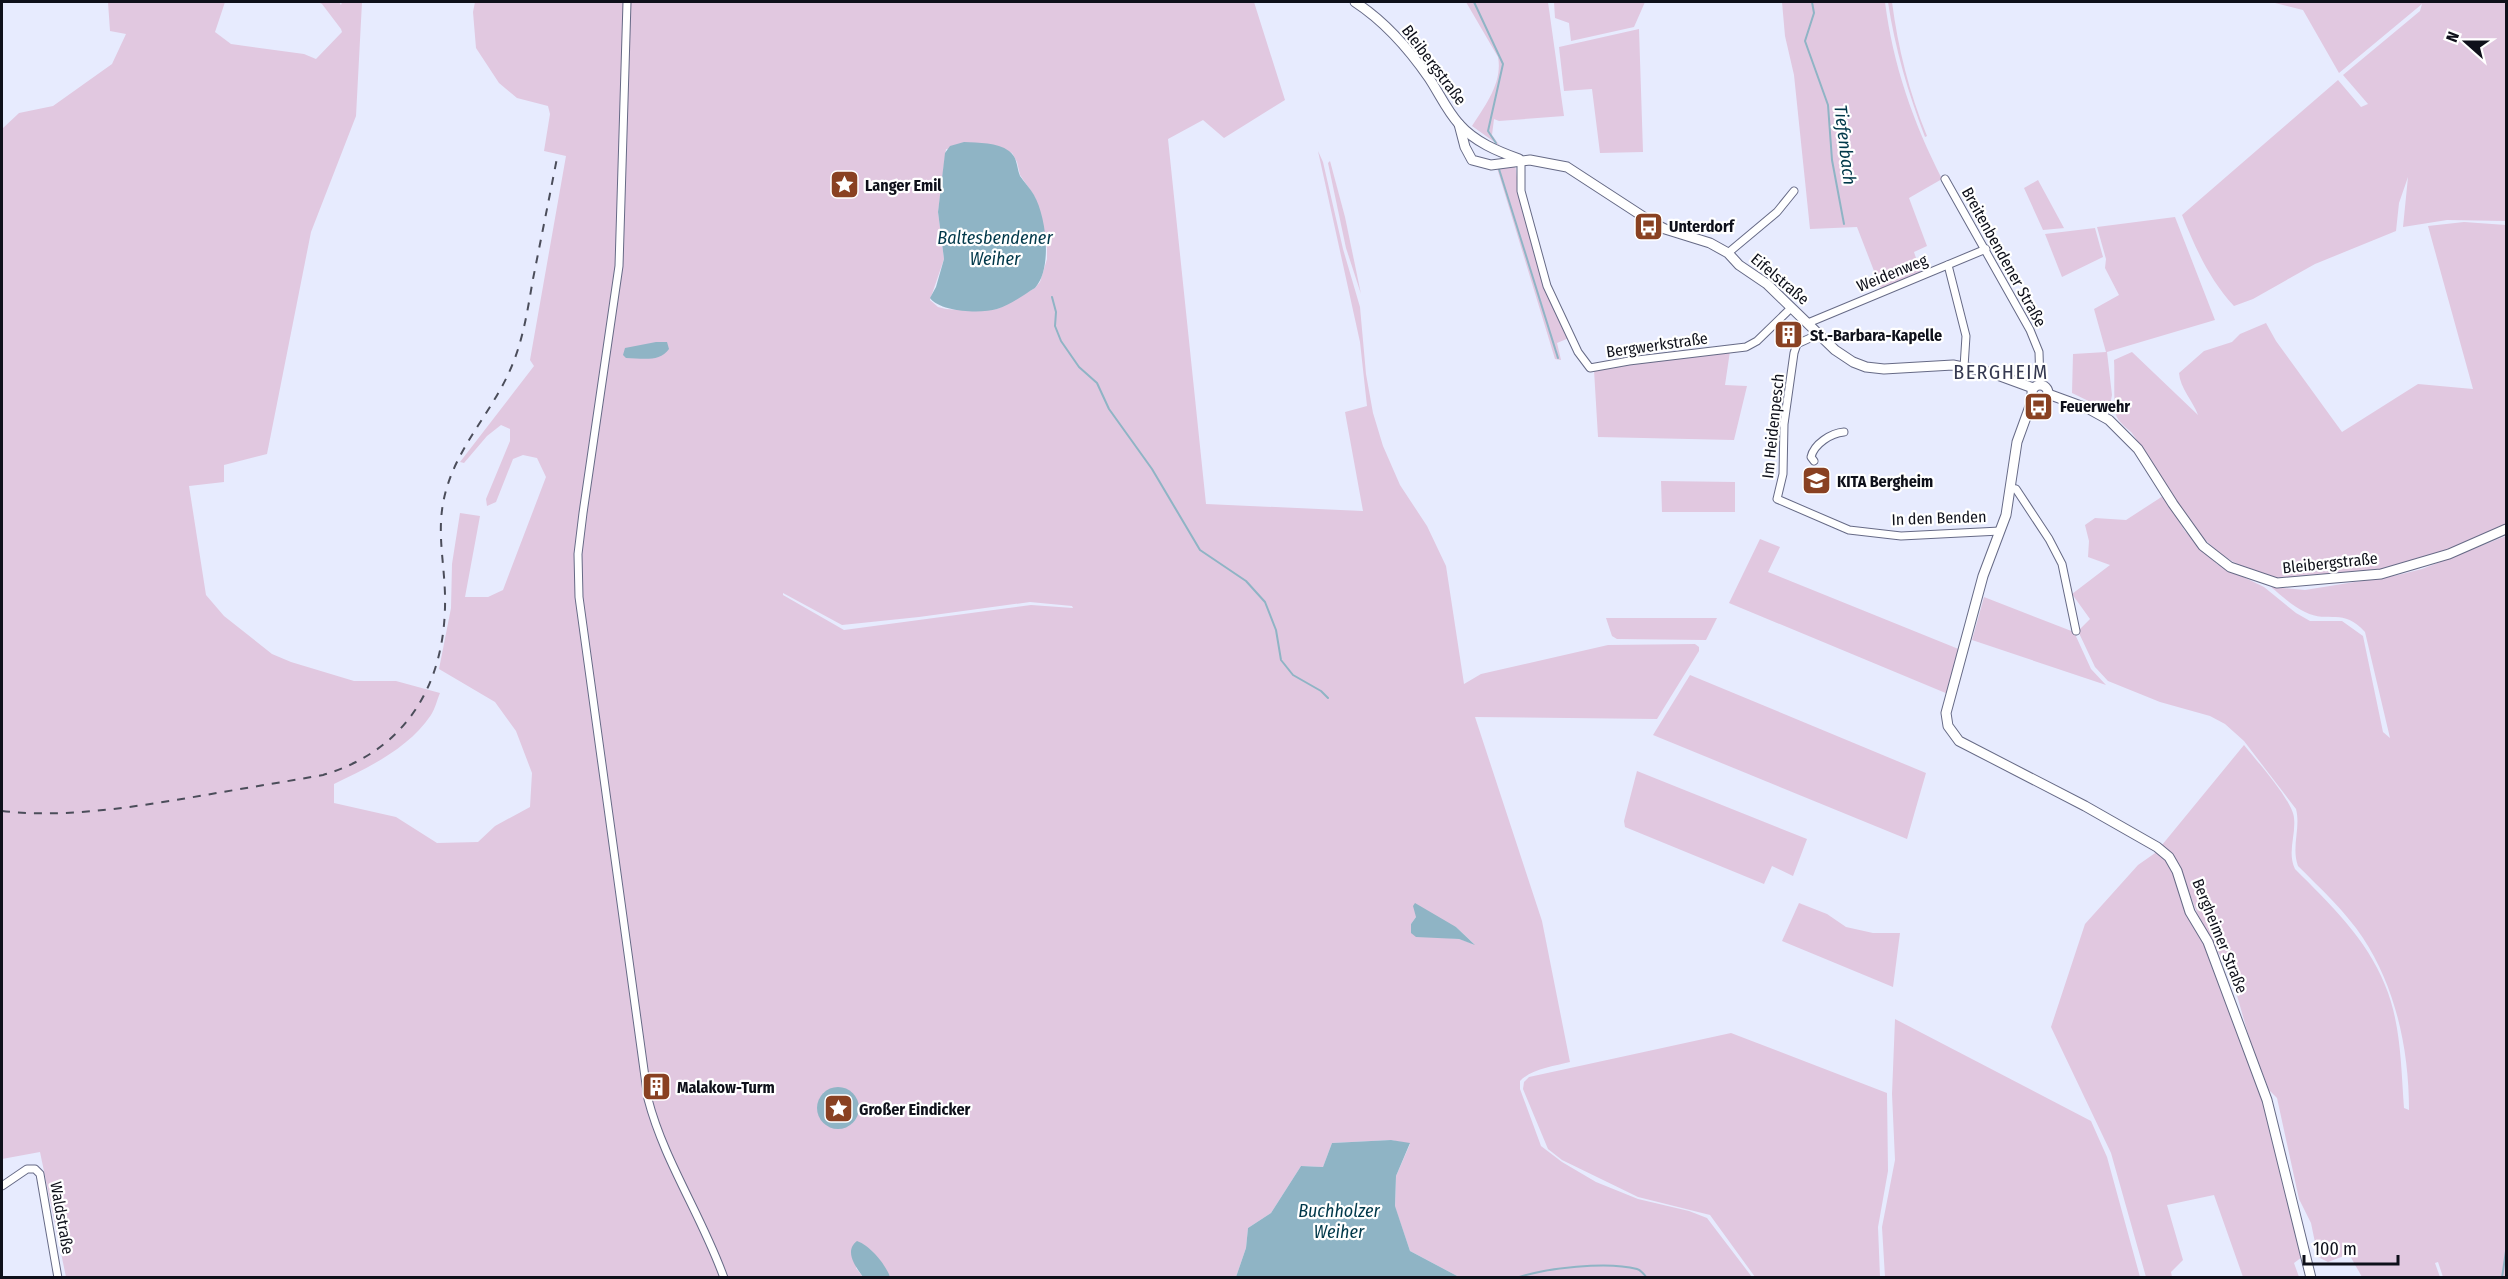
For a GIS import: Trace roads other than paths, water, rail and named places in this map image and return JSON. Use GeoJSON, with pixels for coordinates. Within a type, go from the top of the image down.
{"type":"FeatureCollection","features":[{"type":"Feature","properties":{"kind":"street"},"geometry":{"type":"LineString","coordinates":[[627,2],[619,266],[578,554],[579,597],[648,1099],[656,1129],[713,1246],[724,1278]]}},
{"type":"Feature","properties":{"kind":"street","name":"Bleibergstraße"},"geometry":{"type":"LineString","coordinates":[[1355,2],[1391,31],[1427,76],[1459,124],[1476,139],[1496,151],[1521,160]]}},
{"type":"Feature","properties":{"kind":"street","name":"Bleibergstraße"},"geometry":{"type":"LineString","coordinates":[[1459,124],[1472,160],[1491,165]]}},
{"type":"Feature","properties":{"kind":"street"},"geometry":{"type":"LineString","coordinates":[[1463,140],[1468,137],[1476,139]]}},
{"type":"Feature","properties":{"kind":"street"},"geometry":{"type":"LineString","coordinates":[[1491,165],[1497,159],[1496,151]]}},
{"type":"Feature","properties":{"kind":"street"},"geometry":{"type":"LineString","coordinates":[[1491,165],[1521,160]]}},
{"type":"Feature","properties":{"kind":"street","name":"Eifelstraße"},"geometry":{"type":"LineString","coordinates":[[1521,160],[1567,167],[1653,224],[1665,230],[1710,243],[1728,253],[1739,265],[1767,284],[1836,350],[1866,367],[1904,369],[1939,364],[1964,367],[1992,373],[2033,389]]}},
{"type":"Feature","properties":{"kind":"street","name":"Bergwerkstraße"},"geometry":{"type":"LineString","coordinates":[[1521,160],[1521,191],[1547,286],[1578,352],[1590,368],[1746,346],[1757,342],[1791,308]]}},
{"type":"Feature","properties":{"kind":"street","name":"Breitenbendener Straße"},"geometry":{"type":"LineString","coordinates":[[1945,179],[2022,313],[2035,341],[2041,366],[2033,389]]}},
{"type":"Feature","properties":{"kind":"street"},"geometry":{"type":"LineString","coordinates":[[1728,253],[1777,212],[1794,191]]}},
{"type":"Feature","properties":{"kind":"street","name":"Weidenweg"},"geometry":{"type":"LineString","coordinates":[[1808,323],[1986,249]]}},
{"type":"Feature","properties":{"kind":"street"},"geometry":{"type":"LineString","coordinates":[[1948,265],[1966,336],[1964,367]]}},
{"type":"Feature","properties":{"kind":"street","name":"Im Heidenpesch"},"geometry":{"type":"LineString","coordinates":[[1777,499],[1783,474],[1784,424],[1794,353],[1797,344],[1819,334]]}},
{"type":"Feature","properties":{"kind":"street"},"geometry":{"type":"LineString","coordinates":[[2046,387],[2048,394],[2043,400],[2033,389],[2046,387]]}},
{"type":"Feature","properties":{"kind":"street"},"geometry":{"type":"LineString","coordinates":[[2000,531],[2009,505],[2017,441],[2033,389]]}},
{"type":"Feature","properties":{"kind":"street","name":"Bleibergstraße"},"geometry":{"type":"LineString","coordinates":[[2048,394],[2109,420],[2138,449],[2203,546],[2230,567],[2277,583],[2381,574],[2449,554],[2506,530]]}},
{"type":"Feature","properties":{"kind":"street"},"geometry":{"type":"LineString","coordinates":[[1814,461],[1811,457],[1812,452],[1818,444],[1844,432]]}},
{"type":"Feature","properties":{"kind":"street"},"geometry":{"type":"LineString","coordinates":[[2011,488],[2016,489],[2049,539],[2062,564],[2076,631]]}},
{"type":"Feature","properties":{"kind":"street","name":"In den Benden"},"geometry":{"type":"LineString","coordinates":[[1777,499],[1849,530],[1901,536],[2000,531]]}},
{"type":"Feature","properties":{"kind":"street","name":"Bergheimer Straße"},"geometry":{"type":"LineString","coordinates":[[2000,531],[1983,576],[1946,713],[1948,726],[1959,741],[2085,806],[2157,847],[2169,857],[2177,871],[2190,912],[2208,942],[2267,1100],[2311,1278]]}},
{"type":"Feature","properties":{"kind":"street","name":"Waldstraße"},"geometry":{"type":"LineString","coordinates":[[2,1186],[27,1169],[35,1169],[40,1174],[58,1278]]}},
{"type":"Feature","properties":{"kind":"water","name":"Baltesbendener Weiher"},"geometry":{"type":"Polygon","coordinates":[[[964,142],[993,144],[1012,154],[1020,176],[1038,204],[1044,228],[1046,255],[1041,279],[1035,288],[1007,305],[990,311],[951,309],[935,303],[930,298],[936,287],[944,259],[938,212],[945,153],[950,146],[964,142]]]}},
{"type":"Feature","properties":{"kind":"water"},"geometry":{"type":"Polygon","coordinates":[[[667,342],[669,349],[655,358],[626,358],[623,355],[625,348],[667,342]]]}},
{"type":"Feature","properties":{"kind":"water"},"geometry":{"type":"Polygon","coordinates":[[[1415,903],[1456,927],[1475,945],[1459,939],[1416,937],[1411,933],[1411,924],[1416,917],[1413,906],[1415,903]]]}},
{"type":"Feature","properties":{"kind":"water"},"geometry":{"type":"Polygon","coordinates":[[[838,1087],[853,1093],[859,1108],[853,1123],[838,1129],[823,1123],[817,1108],[823,1093],[838,1087]]]}},
{"type":"Feature","properties":{"kind":"water","name":"Buchholzer Weiher"},"geometry":{"type":"Polygon","coordinates":[[[1391,1140],[1410,1143],[1396,1176],[1395,1206],[1410,1251],[1459,1277],[1236,1277],[1246,1248],[1248,1228],[1271,1213],[1301,1166],[1323,1167],[1332,1143],[1391,1140]]]}},
{"type":"Feature","properties":{"kind":"water"},"geometry":{"type":"Polygon","coordinates":[[[857,1241],[877,1256],[890,1277],[863,1277],[851,1254],[851,1249],[857,1241]]]}},
{"type":"Feature","properties":{"kind":"waterway"},"geometry":{"type":"LineString","coordinates":[[1474,2],[1503,64],[1488,131],[1496,143]]}},
{"type":"Feature","properties":{"kind":"waterway","name":"Tiefenbach"},"geometry":{"type":"LineString","coordinates":[[1812,2],[1814,13],[1805,41],[1828,105],[1832,160],[1844,224]]}},
{"type":"Feature","properties":{"kind":"waterway"},"geometry":{"type":"LineString","coordinates":[[1499,169],[1558,358]]}},
{"type":"Feature","properties":{"kind":"waterway"},"geometry":{"type":"LineString","coordinates":[[1052,297],[1056,312],[1055,326],[1061,341],[1079,367],[1097,383],[1109,409],[1152,469],[1200,550],[1246,581],[1265,602],[1276,630],[1281,660],[1293,675],[1321,691],[1328,698]]}},
{"type":"Feature","properties":{"kind":"waterway"},"geometry":{"type":"LineString","coordinates":[[2502,1278],[2506,1251]]}},
{"type":"Feature","properties":{"kind":"waterway"},"geometry":{"type":"LineString","coordinates":[[1516,1278],[1560,1269],[1593,1266],[1637,1269],[1647,1278]]}},
{"type":"Feature","properties":{"kind":"railway"},"geometry":{"type":"LineString","coordinates":[[2,811],[72,813],[118,808],[323,775],[353,764],[378,748],[399,730],[417,708],[430,683],[439,656],[444,626],[445,595],[441,541],[443,501],[453,470],[506,379],[517,353],[557,158]]}},
{"type":"Feature","properties":{"kind":"place","name":"Langer Emil"},"geometry":{"type":"Point","coordinates":[844,185]}},
{"type":"Feature","properties":{"kind":"place","name":"Unterdorf"},"geometry":{"type":"Point","coordinates":[1648,226]}},
{"type":"Feature","properties":{"kind":"place","name":"St.-Barbara-Kapelle"},"geometry":{"type":"Point","coordinates":[1789,335]}},
{"type":"Feature","properties":{"kind":"place","name":"Feuerwehr"},"geometry":{"type":"Point","coordinates":[2039,406]}},
{"type":"Feature","properties":{"kind":"place","name":"KITA Bergheim"},"geometry":{"type":"Point","coordinates":[1816,481]}},
{"type":"Feature","properties":{"kind":"place","name":"Malakow-Turm"},"geometry":{"type":"Point","coordinates":[656,1087]}},
{"type":"Feature","properties":{"kind":"place","name":"Großer Eindicker"},"geometry":{"type":"Point","coordinates":[838,1109]}},
{"type":"Feature","properties":{"kind":"district","name":"BERGHEIM"},"geometry":{"type":"Point","coordinates":[2001,372]}}]}
